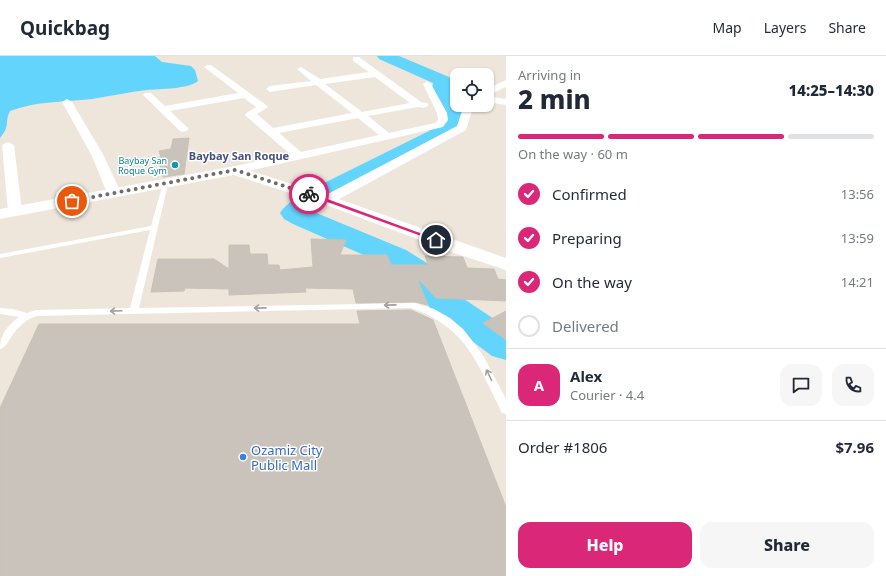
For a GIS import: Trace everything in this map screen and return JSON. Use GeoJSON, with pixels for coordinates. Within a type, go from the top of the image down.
{"type":"FeatureCollection","features":[{"type":"Feature","properties":{"kind":"street"},"geometry":{"type":"LineString","coordinates":[[356,59],[374,74],[418,104],[441,111],[450,110]]}},
{"type":"Feature","properties":{"kind":"street"},"geometry":{"type":"LineString","coordinates":[[208,67],[244,95],[263,107],[250,114],[298,155]]}},
{"type":"Feature","properties":{"kind":"street"},"geometry":{"type":"LineString","coordinates":[[301,69],[387,136]]}},
{"type":"Feature","properties":{"kind":"street"},"geometry":{"type":"LineString","coordinates":[[270,89],[374,74]]}},
{"type":"Feature","properties":{"kind":"street"},"geometry":{"type":"LineString","coordinates":[[494,89],[506,82]]}},
{"type":"Feature","properties":{"kind":"street"},"geometry":{"type":"LineString","coordinates":[[376,85],[390,84]]}},
{"type":"Feature","properties":{"kind":"street"},"geometry":{"type":"LineString","coordinates":[[8,145],[8,213],[235,170],[439,125],[443,120],[441,111],[427,84]]}},
{"type":"Feature","properties":{"kind":"street"},"geometry":{"type":"LineString","coordinates":[[329,91],[342,89]]}},
{"type":"Feature","properties":{"kind":"street"},"geometry":{"type":"LineString","coordinates":[[148,94],[184,129]]}},
{"type":"Feature","properties":{"kind":"street"},"geometry":{"type":"LineString","coordinates":[[163,108],[244,95]]}},
{"type":"Feature","properties":{"kind":"street"},"geometry":{"type":"LineString","coordinates":[[494,100],[506,102]]}},
{"type":"Feature","properties":{"kind":"street"},"geometry":{"type":"LineString","coordinates":[[67,102],[98,156],[114,193]]}},
{"type":"Feature","properties":{"kind":"street"},"geometry":{"type":"LineString","coordinates":[[270,132],[358,114],[418,104]]}},
{"type":"Feature","properties":{"kind":"street"},"geometry":{"type":"LineString","coordinates":[[327,200],[462,128],[469,112]]}},
{"type":"Feature","properties":{"kind":"street"},"geometry":{"type":"LineString","coordinates":[[235,170],[327,200],[506,264]]}},
{"type":"Feature","properties":{"kind":"lane"},"geometry":{"type":"LineString","coordinates":[[134,310],[165,184]]}},
{"type":"Feature","properties":{"kind":"lane"},"geometry":{"type":"LineString","coordinates":[[0,256],[155,227]]}},
{"type":"Feature","properties":{"kind":"lane"},"geometry":{"type":"LineString","coordinates":[[0,346],[8,333],[27,316],[36,313],[412,305],[423,308],[447,320],[464,335],[484,363],[506,410]]}},
{"type":"Feature","properties":{"kind":"lane"},"geometry":{"type":"LineString","coordinates":[[0,311],[13,312],[27,316]]}},
{"type":"Feature","properties":{"kind":"water"},"geometry":{"type":"Polygon","coordinates":[[[0,56],[155,56],[162,62],[191,66],[195,70],[198,81],[188,86],[167,89],[147,90],[92,99],[30,105],[10,111],[5,130],[0,138],[0,56]]]}},
{"type":"Feature","properties":{"kind":"building"},"geometry":{"type":"Polygon","coordinates":[[[189,138],[184,174],[163,177],[158,158],[161,157],[159,151],[171,149],[173,139],[189,138]]]}},
{"type":"Feature","properties":{"kind":"building"},"geometry":{"type":"Polygon","coordinates":[[[311,239],[346,240],[340,255],[387,255],[391,265],[428,265],[425,256],[463,257],[467,268],[494,269],[498,279],[506,280],[506,301],[436,298],[417,278],[428,305],[415,302],[356,303],[353,289],[305,288],[306,292],[229,295],[229,289],[185,288],[184,291],[151,292],[158,259],[214,259],[229,269],[229,245],[249,245],[250,254],[267,254],[268,265],[279,265],[280,270],[313,267],[311,239]]]}},
{"type":"Feature","properties":{"kind":"building","name":"Ozamiz City Public Mall"},"geometry":{"type":"Polygon","coordinates":[[[411,310],[433,320],[506,507],[506,576],[0,576],[0,408],[39,324],[360,324],[357,311],[411,310]]]}},
{"type":"Feature","properties":{"kind":"building"},"geometry":{"type":"Polygon","coordinates":[[[506,311],[506,340],[483,323],[506,311]]]}},
{"type":"Feature","properties":{"kind":"waterway"},"geometry":{"type":"LineString","coordinates":[[385,56],[443,81],[441,90],[450,102]]}},
{"type":"Feature","properties":{"kind":"waterway"},"geometry":{"type":"LineString","coordinates":[[326,193],[441,134],[457,122],[456,115]]}},
{"type":"Feature","properties":{"kind":"waterway"},"geometry":{"type":"LineString","coordinates":[[314,200],[294,213],[395,257],[426,277],[445,303],[506,346]]}},
{"type":"Feature","properties":{"kind":"way so far"},"geometry":{"type":"LineString","coordinates":[[72,201],[189,180],[235,170],[309,194]]}},
{"type":"Feature","properties":{"kind":"place","name":"Baybay San Roque Gym"},"geometry":{"type":"Point","coordinates":[175,165]}},
{"type":"Feature","properties":{"kind":"place","name":"Ozamiz City Public Mall"},"geometry":{"type":"Point","coordinates":[243,457]}},
{"type":"Feature","properties":{"kind":"district","name":"Baybay San Roque"},"geometry":{"type":"Point","coordinates":[239,155]}},
{"type":"Feature","properties":{"kind":"route"},"geometry":{"type":"LineString","coordinates":[[309,194],[382,219],[436,240]]}}]}
